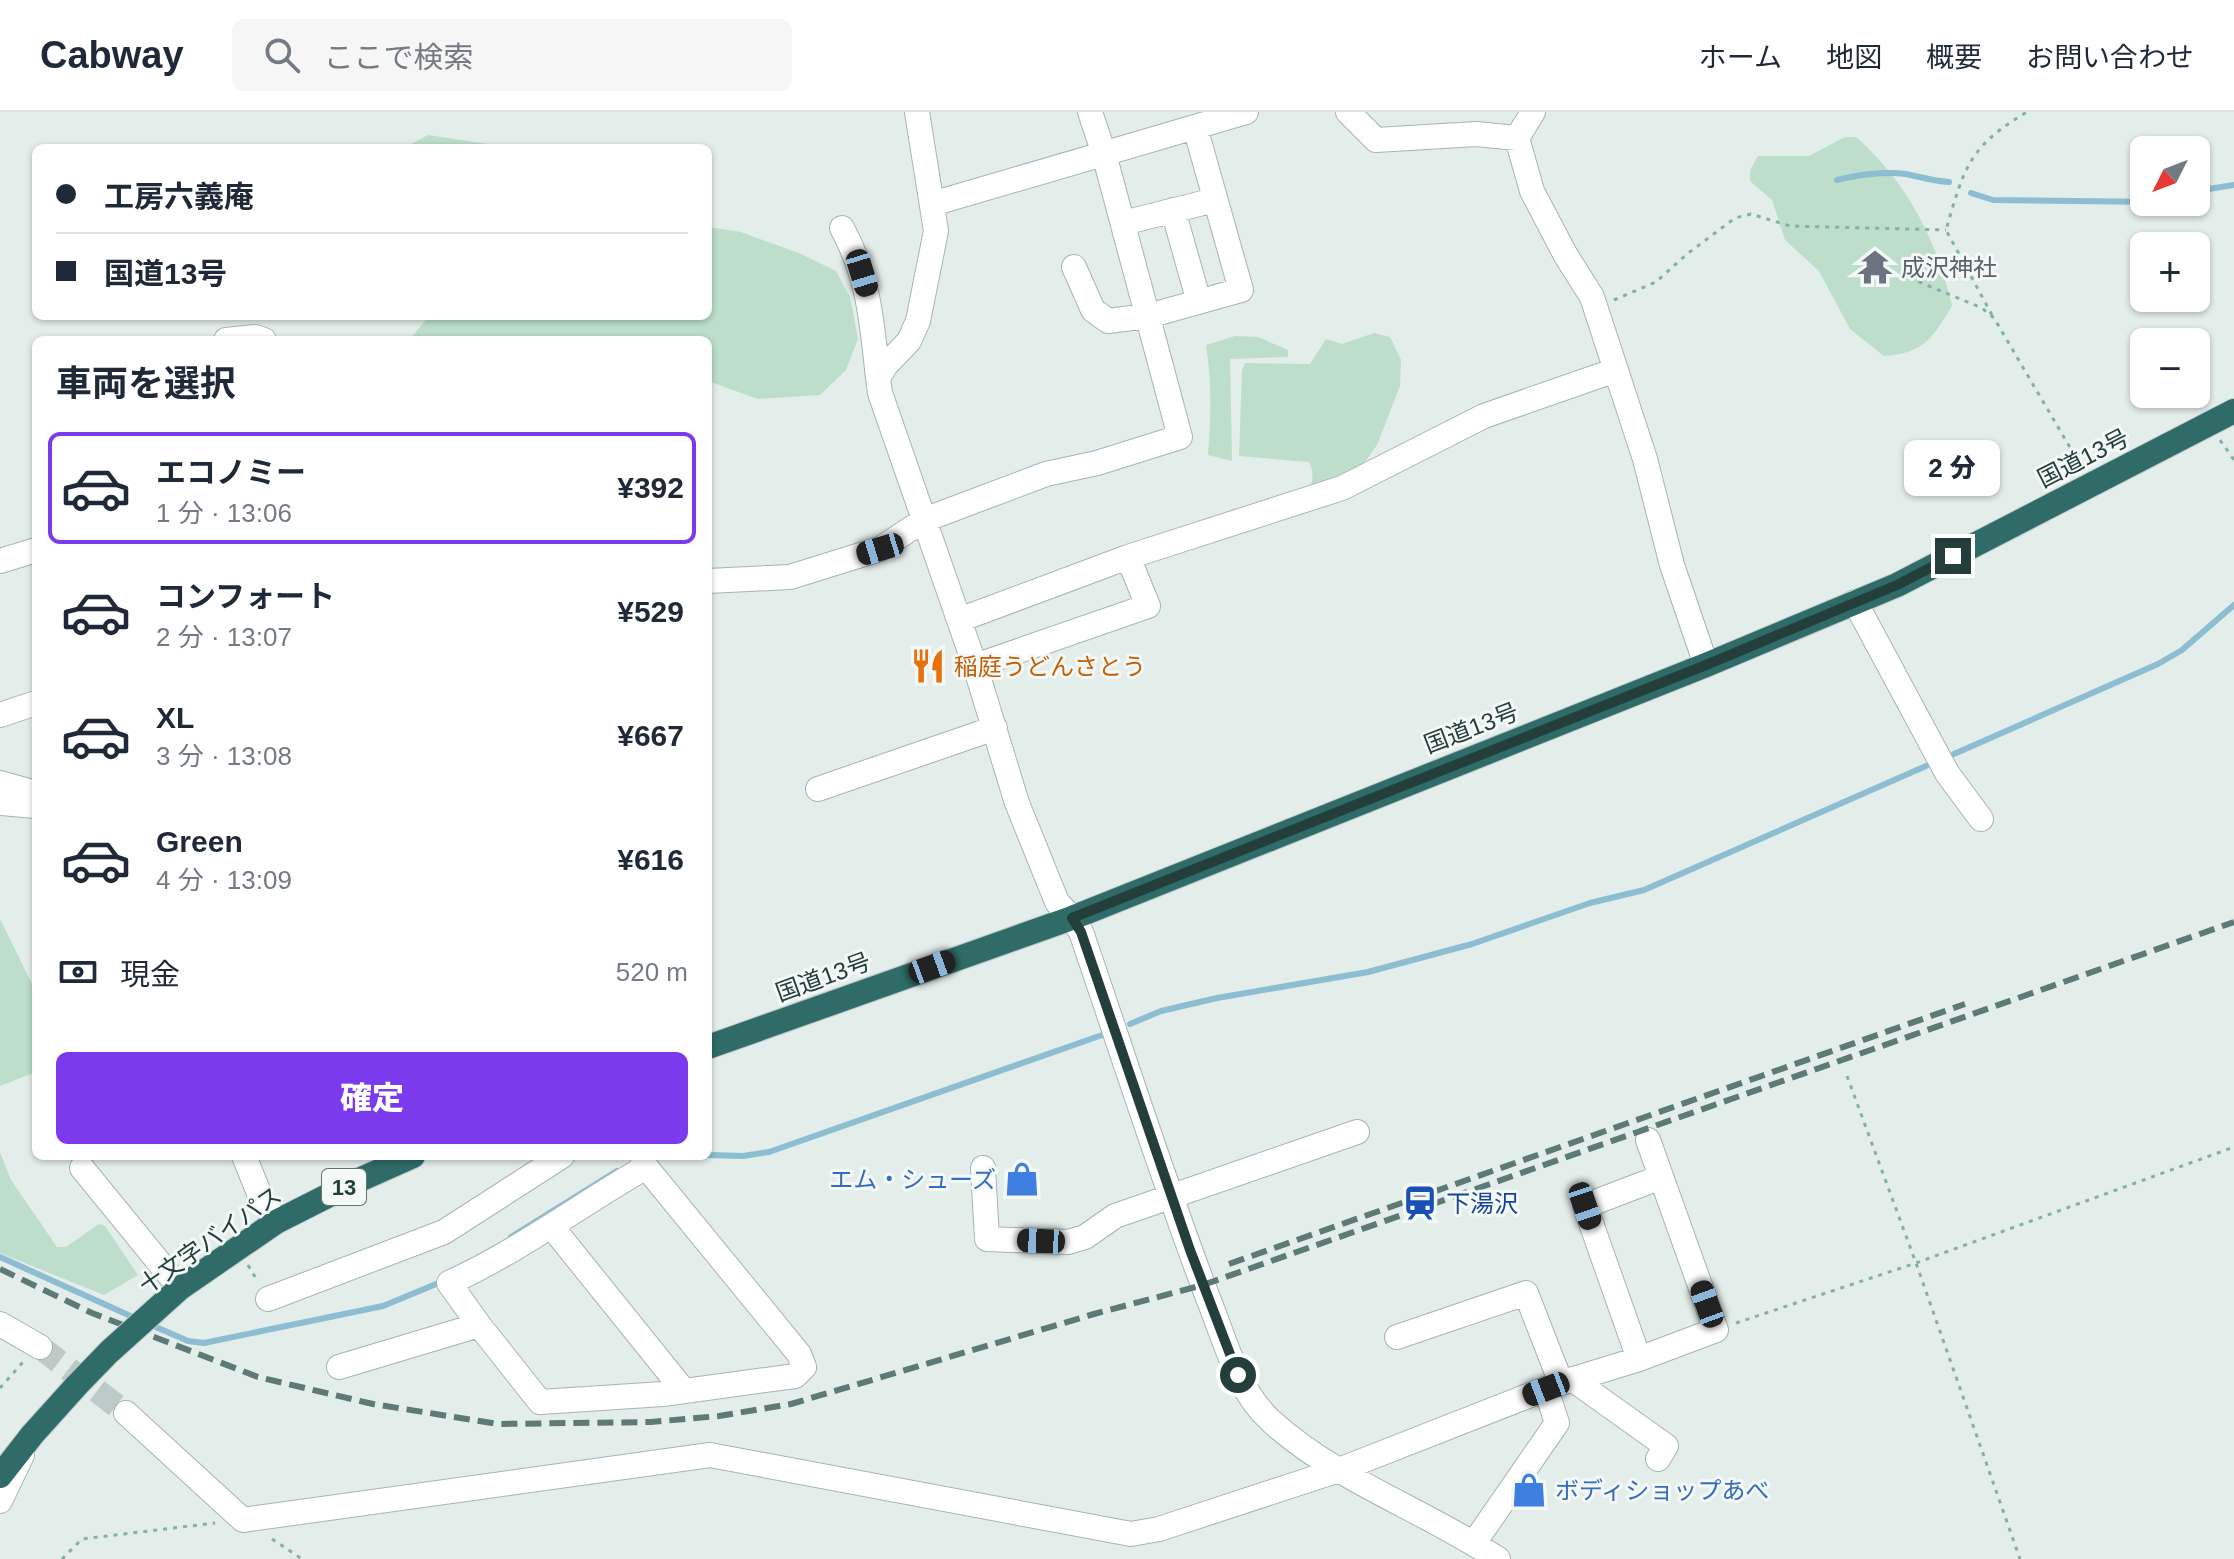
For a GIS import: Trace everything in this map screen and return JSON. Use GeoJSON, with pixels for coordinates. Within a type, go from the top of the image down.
{"type":"FeatureCollection","features":[{"type":"Feature","properties":{"kind":"highway","name":"国道13号"},"geometry":{"type":"LineString","coordinates":[[712,1046],[1072,918],[1706,665],[1897,585],[2234,411]]}},
{"type":"Feature","properties":{"kind":"highway","name":"十文字バイパス"},"geometry":{"type":"LineString","coordinates":[[0,1476],[77,1385],[180,1288],[276,1222],[404,1160]]}},
{"type":"Feature","properties":{"kind":"street"},"geometry":{"type":"LineString","coordinates":[[878,378],[909,341],[918,321],[936,231],[917,112]]}},
{"type":"Feature","properties":{"kind":"street"},"geometry":{"type":"LineString","coordinates":[[712,581],[790,577],[880,549],[924,520],[1046,474],[1097,463],[1180,437],[1090,112]]}},
{"type":"Feature","properties":{"kind":"street"},"geometry":{"type":"LineString","coordinates":[[932,204],[1246,112]]}},
{"type":"Feature","properties":{"kind":"street"},"geometry":{"type":"LineString","coordinates":[[1348,112],[1376,140],[1476,134],[1517,138]]}},
{"type":"Feature","properties":{"kind":"street"},"geometry":{"type":"LineString","coordinates":[[1533,112],[1517,138],[1532,191],[1596,307],[1645,459],[1672,565],[1706,665]]}},
{"type":"Feature","properties":{"kind":"street"},"geometry":{"type":"LineString","coordinates":[[1074,267],[1093,310],[1108,321],[1148,316],[1241,290],[1195,127]]}},
{"type":"Feature","properties":{"kind":"street"},"geometry":{"type":"LineString","coordinates":[[1123,223],[1215,200]]}},
{"type":"Feature","properties":{"kind":"street"},"geometry":{"type":"LineString","coordinates":[[1173,210],[1199,302]]}},
{"type":"Feature","properties":{"kind":"street"},"geometry":{"type":"LineString","coordinates":[[842,228],[857,254],[868,291],[880,393],[975,666],[1017,803],[1057,902],[1081,932],[1172,1197],[1233,1362],[1252,1401],[1271,1421],[1339,1470],[1498,1559]]}},
{"type":"Feature","properties":{"kind":"street"},"geometry":{"type":"LineString","coordinates":[[959,620],[1128,557],[1342,488],[1484,416],[1616,370]]}},
{"type":"Feature","properties":{"kind":"street"},"geometry":{"type":"LineString","coordinates":[[0,561],[32,547]]}},
{"type":"Feature","properties":{"kind":"street"},"geometry":{"type":"LineString","coordinates":[[975,666],[1148,606],[1128,557]]}},
{"type":"Feature","properties":{"kind":"street"},"geometry":{"type":"LineString","coordinates":[[1855,602],[1947,773],[1981,819]]}},
{"type":"Feature","properties":{"kind":"street"},"geometry":{"type":"LineString","coordinates":[[0,715],[32,704]]}},
{"type":"Feature","properties":{"kind":"street"},"geometry":{"type":"LineString","coordinates":[[818,789],[995,728]]}},
{"type":"Feature","properties":{"kind":"street"},"geometry":{"type":"LineString","coordinates":[[0,783],[32,792]]}},
{"type":"Feature","properties":{"kind":"street"},"geometry":{"type":"LineString","coordinates":[[0,803],[32,806]]}},
{"type":"Feature","properties":{"kind":"street"},"geometry":{"type":"LineString","coordinates":[[983,1168],[987,1239],[1068,1242],[1085,1237],[1115,1216],[1357,1132]]}},
{"type":"Feature","properties":{"kind":"street"},"geometry":{"type":"LineString","coordinates":[[126,1413],[243,1520],[710,1455],[1131,1534],[1159,1529],[1339,1470],[1560,1384],[1716,1330],[1648,1140]]}},
{"type":"Feature","properties":{"kind":"street"},"geometry":{"type":"LineString","coordinates":[[246,1160],[261,1198],[276,1222]]}},
{"type":"Feature","properties":{"kind":"street"},"geometry":{"type":"LineString","coordinates":[[268,1299],[444,1232],[556,1160]]}},
{"type":"Feature","properties":{"kind":"street"},"geometry":{"type":"LineString","coordinates":[[644,1161],[799,1354],[804,1367],[795,1376],[684,1391],[540,1402],[449,1283],[552,1227],[644,1161]]}},
{"type":"Feature","properties":{"kind":"street"},"geometry":{"type":"LineString","coordinates":[[82,1168],[180,1288]]}},
{"type":"Feature","properties":{"kind":"street"},"geometry":{"type":"LineString","coordinates":[[1639,1359],[1585,1206],[1661,1177]]}},
{"type":"Feature","properties":{"kind":"street"},"geometry":{"type":"LineString","coordinates":[[552,1227],[684,1391]]}},
{"type":"Feature","properties":{"kind":"street"},"geometry":{"type":"LineString","coordinates":[[1397,1337],[1526,1293],[1560,1384],[1557,1423],[1474,1543]]}},
{"type":"Feature","properties":{"kind":"street"},"geometry":{"type":"LineString","coordinates":[[339,1367],[479,1325]]}},
{"type":"Feature","properties":{"kind":"street"},"geometry":{"type":"LineString","coordinates":[[3,1333],[36,1350]]}},
{"type":"Feature","properties":{"kind":"street"},"geometry":{"type":"LineString","coordinates":[[1560,1384],[1666,1446],[1658,1459]]}},
{"type":"Feature","properties":{"kind":"street"},"geometry":{"type":"LineString","coordinates":[[0,1501],[32,1435]]}},
{"type":"Feature","properties":{"kind":"path"},"geometry":{"type":"LineString","coordinates":[[2027,112],[1992,134],[1977,150],[1963,174],[1946,230],[2092,485]]}},
{"type":"Feature","properties":{"kind":"path"},"geometry":{"type":"LineString","coordinates":[[1596,307],[1656,282],[1735,218],[1751,214],[1790,226],[1946,230]]}},
{"type":"Feature","properties":{"kind":"path"},"geometry":{"type":"LineString","coordinates":[[1900,274],[1982,308],[1994,318]]}},
{"type":"Feature","properties":{"kind":"path"},"geometry":{"type":"LineString","coordinates":[[1847,1076],[2020,1559]]}},
{"type":"Feature","properties":{"kind":"path"},"geometry":{"type":"LineString","coordinates":[[1716,1330],[1916,1263],[2234,1147]]}},
{"type":"Feature","properties":{"kind":"path"},"geometry":{"type":"LineString","coordinates":[[0,1388],[36,1350]]}},
{"type":"Feature","properties":{"kind":"path"},"geometry":{"type":"LineString","coordinates":[[62,1559],[82,1539],[243,1520],[302,1559]]}},
{"type":"Feature","properties":{"kind":"green space"},"geometry":{"type":"Polygon","coordinates":[[[428,135],[487,144],[411,144],[428,135]]]}},
{"type":"Feature","properties":{"kind":"green space"},"geometry":{"type":"Polygon","coordinates":[[[1845,137],[1856,137],[1905,193],[1938,258],[1952,306],[1926,342],[1898,354],[1884,356],[1850,329],[1819,271],[1785,240],[1772,200],[1750,181],[1750,170],[1758,156],[1809,156],[1845,137]]]}},
{"type":"Feature","properties":{"kind":"green space"},"geometry":{"type":"Polygon","coordinates":[[[712,228],[741,232],[801,254],[836,271],[850,297],[858,339],[846,370],[820,395],[758,399],[712,382],[712,336],[412,336],[426,320],[712,320],[712,228]]]}},
{"type":"Feature","properties":{"kind":"green space"},"geometry":{"type":"Polygon","coordinates":[[[1374,333],[1390,337],[1401,360],[1400,386],[1377,445],[1357,473],[1306,495],[1312,479],[1309,462],[1239,456],[1242,370],[1245,363],[1310,364],[1326,339],[1342,344],[1374,333]]]}},
{"type":"Feature","properties":{"kind":"green space"},"geometry":{"type":"Polygon","coordinates":[[[1235,336],[1258,337],[1288,350],[1288,357],[1230,359],[1232,461],[1208,455],[1210,400],[1206,345],[1235,336]]]}},
{"type":"Feature","properties":{"kind":"green space"},"geometry":{"type":"Polygon","coordinates":[[[0,919],[32,984],[32,1074],[0,1086],[0,919]]]}},
{"type":"Feature","properties":{"kind":"green space"},"geometry":{"type":"Polygon","coordinates":[[[0,1152],[11,1180],[57,1247],[66,1247],[99,1224],[105,1226],[138,1275],[104,1295],[0,1253],[0,1152]]]}},
{"type":"Feature","properties":{"kind":"waterway"},"geometry":{"type":"LineString","coordinates":[[1837,180],[1889,173],[1949,182]]}},
{"type":"Feature","properties":{"kind":"waterway"},"geometry":{"type":"LineString","coordinates":[[2210,189],[2234,185]]}},
{"type":"Feature","properties":{"kind":"waterway"},"geometry":{"type":"LineString","coordinates":[[1971,193],[1993,200],[2130,202]]}},
{"type":"Feature","properties":{"kind":"waterway"},"geometry":{"type":"LineString","coordinates":[[1954,754],[2158,664],[2182,650],[2234,605]]}},
{"type":"Feature","properties":{"kind":"waterway"},"geometry":{"type":"LineString","coordinates":[[1130,1024],[1161,1011],[1217,998],[1368,972],[1472,944],[1590,903],[1644,890],[1926,766]]}},
{"type":"Feature","properties":{"kind":"waterway"},"geometry":{"type":"LineString","coordinates":[[712,1155],[743,1156],[769,1152],[1105,1034]]}},
{"type":"Feature","properties":{"kind":"waterway"},"geometry":{"type":"LineString","coordinates":[[511,1237],[617,1171]]}},
{"type":"Feature","properties":{"kind":"waterway"},"geometry":{"type":"LineString","coordinates":[[0,1257],[135,1318]]}},
{"type":"Feature","properties":{"kind":"waterway"},"geometry":{"type":"LineString","coordinates":[[149,1324],[188,1341],[204,1343],[383,1306],[441,1282]]}},
{"type":"Feature","properties":{"kind":"tunnel"},"geometry":{"type":"LineString","coordinates":[[40,1347],[126,1413]]}},
{"type":"Feature","properties":{"kind":"railway"},"geometry":{"type":"LineString","coordinates":[[0,1269],[92,1313],[258,1377],[373,1404],[498,1424],[651,1422],[719,1416],[791,1404],[1203,1285],[2234,922]]}},
{"type":"Feature","properties":{"kind":"railway"},"geometry":{"type":"LineString","coordinates":[[1229,1264],[1965,1004]]}},
{"type":"Feature","properties":{"kind":"place","name":"成沢神社"},"geometry":{"type":"Point","coordinates":[1875,267]}},
{"type":"Feature","properties":{"kind":"place","name":"稲庭うどんさとう"},"geometry":{"type":"Point","coordinates":[928,666]}},
{"type":"Feature","properties":{"kind":"place","name":"エム・シューズ"},"geometry":{"type":"Point","coordinates":[1022,1179]}},
{"type":"Feature","properties":{"kind":"place","name":"下湯沢"},"geometry":{"type":"Point","coordinates":[1420,1203]}},
{"type":"Feature","properties":{"kind":"place","name":"ボディショップあべ"},"geometry":{"type":"Point","coordinates":[1529,1490]}},
{"type":"Feature","properties":{"kind":"route"},"geometry":{"type":"LineString","coordinates":[[1238,1375],[1190,1250],[1081,932],[1072,918],[1706,665],[1897,585],[1953,556]]}}]}
